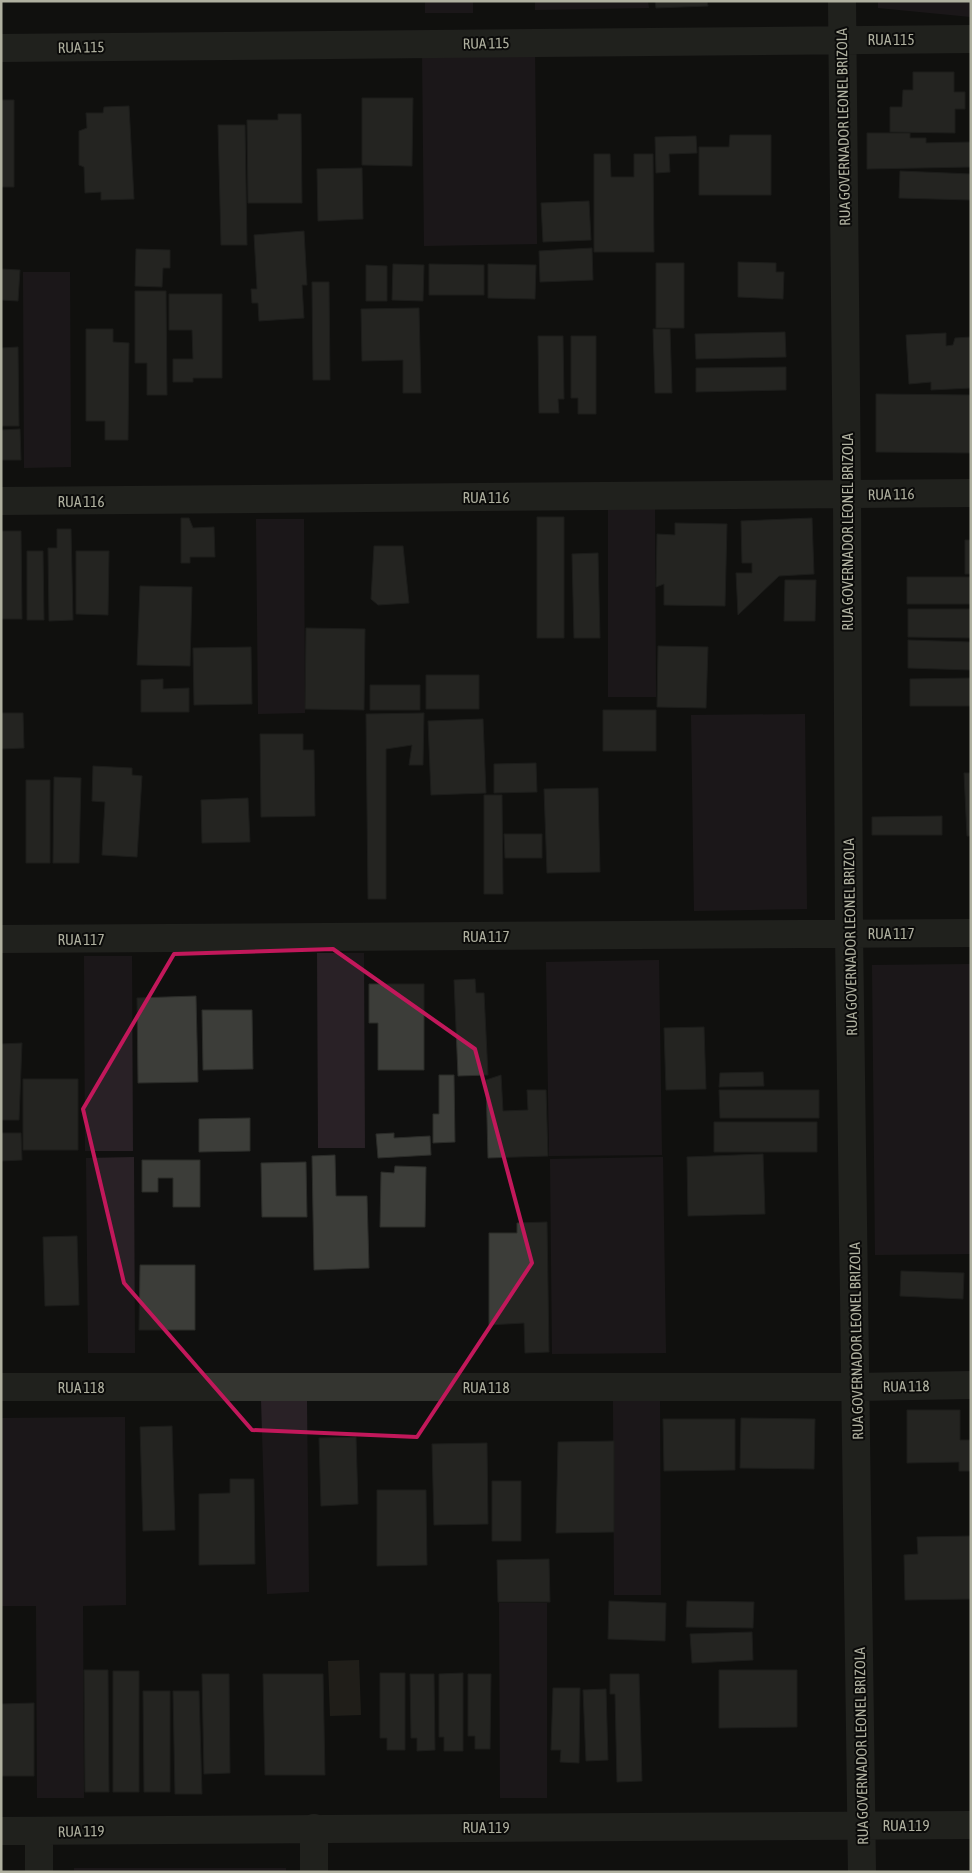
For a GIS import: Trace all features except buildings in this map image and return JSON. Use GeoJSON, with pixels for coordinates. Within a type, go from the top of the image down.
{"type":"FeatureCollection","features":[{"type":"Feature","properties":{"kind":"street","name":"RUA GOVERNADOR LEONEL BRIZOLA"},"geometry":{"type":"LineString","coordinates":[[842,1],[849,934],[857,1387],[862,1872]]}},
{"type":"Feature","properties":{"kind":"street","name":"RUA 115"},"geometry":{"type":"LineString","coordinates":[[1,48],[971,39]]}},
{"type":"Feature","properties":{"kind":"street","name":"RUA 116"},"geometry":{"type":"LineString","coordinates":[[1,501],[971,493]]}},
{"type":"Feature","properties":{"kind":"street","name":"RUA 117"},"geometry":{"type":"LineString","coordinates":[[1,939],[971,933]]}},
{"type":"Feature","properties":{"kind":"street","name":"RUA 118"},"geometry":{"type":"LineString","coordinates":[[1,1387],[857,1387],[971,1385]]}},
{"type":"Feature","properties":{"kind":"street","name":"RUA 119"},"geometry":{"type":"LineString","coordinates":[[1,1831],[971,1825]]}},
{"type":"Feature","properties":{"kind":"street"},"geometry":{"type":"LineString","coordinates":[[314,1828],[314,1872]]}},
{"type":"Feature","properties":{"kind":"street"},"geometry":{"type":"LineString","coordinates":[[39,1831],[39,1872]]}},
{"type":"Feature","properties":{"kind":"highlighted area"},"geometry":{"type":"Polygon","coordinates":[[[333,949],[475,1049],[532,1263],[417,1437],[252,1430],[124,1283],[83,1109],[174,954],[333,949]]]}},
{"type":"Feature","properties":{"kind":"shaded area"},"geometry":{"type":"Polygon","coordinates":[[[425,1],[473,1],[473,13],[425,13],[425,1]]]}},
{"type":"Feature","properties":{"kind":"shaded area"},"geometry":{"type":"Polygon","coordinates":[[[535,1],[648,1],[649,8],[535,10],[535,1]]]}},
{"type":"Feature","properties":{"kind":"shaded area"},"geometry":{"type":"Polygon","coordinates":[[[878,1],[971,1],[971,17],[878,8],[878,1]]]}},
{"type":"Feature","properties":{"kind":"shaded area"},"geometry":{"type":"Polygon","coordinates":[[[535,49],[537,244],[424,246],[422,50],[535,49]]]}},
{"type":"Feature","properties":{"kind":"shaded area"},"geometry":{"type":"Polygon","coordinates":[[[23,272],[70,272],[71,467],[24,468],[23,272]]]}},
{"type":"Feature","properties":{"kind":"shaded area"},"geometry":{"type":"Polygon","coordinates":[[[608,502],[655,502],[656,697],[608,697],[608,502]]]}},
{"type":"Feature","properties":{"kind":"shaded area"},"geometry":{"type":"Polygon","coordinates":[[[256,519],[304,519],[305,713],[258,714],[256,519]]]}},
{"type":"Feature","properties":{"kind":"shaded area"},"geometry":{"type":"Polygon","coordinates":[[[805,714],[807,909],[694,911],[691,715],[805,714]]]}},
{"type":"Feature","properties":{"kind":"shaded area"},"geometry":{"type":"Polygon","coordinates":[[[317,953],[364,953],[365,1148],[318,1148],[317,953]]]}},
{"type":"Feature","properties":{"kind":"shaded area"},"geometry":{"type":"Polygon","coordinates":[[[84,956],[132,956],[133,1151],[85,1151],[84,956]]]}},
{"type":"Feature","properties":{"kind":"shaded area"},"geometry":{"type":"Polygon","coordinates":[[[659,960],[662,1155],[549,1156],[546,962],[659,960]]]}},
{"type":"Feature","properties":{"kind":"shaded area"},"geometry":{"type":"Polygon","coordinates":[[[971,964],[971,1254],[875,1255],[872,965],[971,964]]]}},
{"type":"Feature","properties":{"kind":"shaded area"},"geometry":{"type":"Polygon","coordinates":[[[134,1157],[135,1353],[88,1353],[86,1158],[134,1157]]]}},
{"type":"Feature","properties":{"kind":"shaded area"},"geometry":{"type":"Polygon","coordinates":[[[663,1157],[666,1353],[552,1354],[550,1159],[663,1157]]]}},
{"type":"Feature","properties":{"kind":"shaded area"},"geometry":{"type":"Polygon","coordinates":[[[261,1400],[307,1400],[309,1592],[267,1594],[261,1400]]]}},
{"type":"Feature","properties":{"kind":"shaded area"},"geometry":{"type":"Polygon","coordinates":[[[613,1401],[660,1401],[661,1595],[614,1595],[613,1401]]]}},
{"type":"Feature","properties":{"kind":"shaded area"},"geometry":{"type":"Polygon","coordinates":[[[125,1417],[126,1605],[83,1606],[84,1798],[37,1798],[36,1606],[1,1606],[1,1418],[125,1417]]]}},
{"type":"Feature","properties":{"kind":"shaded area"},"geometry":{"type":"Polygon","coordinates":[[[499,1603],[547,1603],[547,1798],[500,1798],[499,1603]]]}},
{"type":"Feature","properties":{"kind":"shaded area"},"geometry":{"type":"Polygon","coordinates":[[[359,1660],[361,1715],[330,1716],[328,1661],[359,1660]]]}},
{"type":"Feature","properties":{"kind":"shaded area"},"geometry":{"type":"Polygon","coordinates":[[[74,1868],[286,1868],[286,1872],[74,1872],[74,1868]]]}}]}
